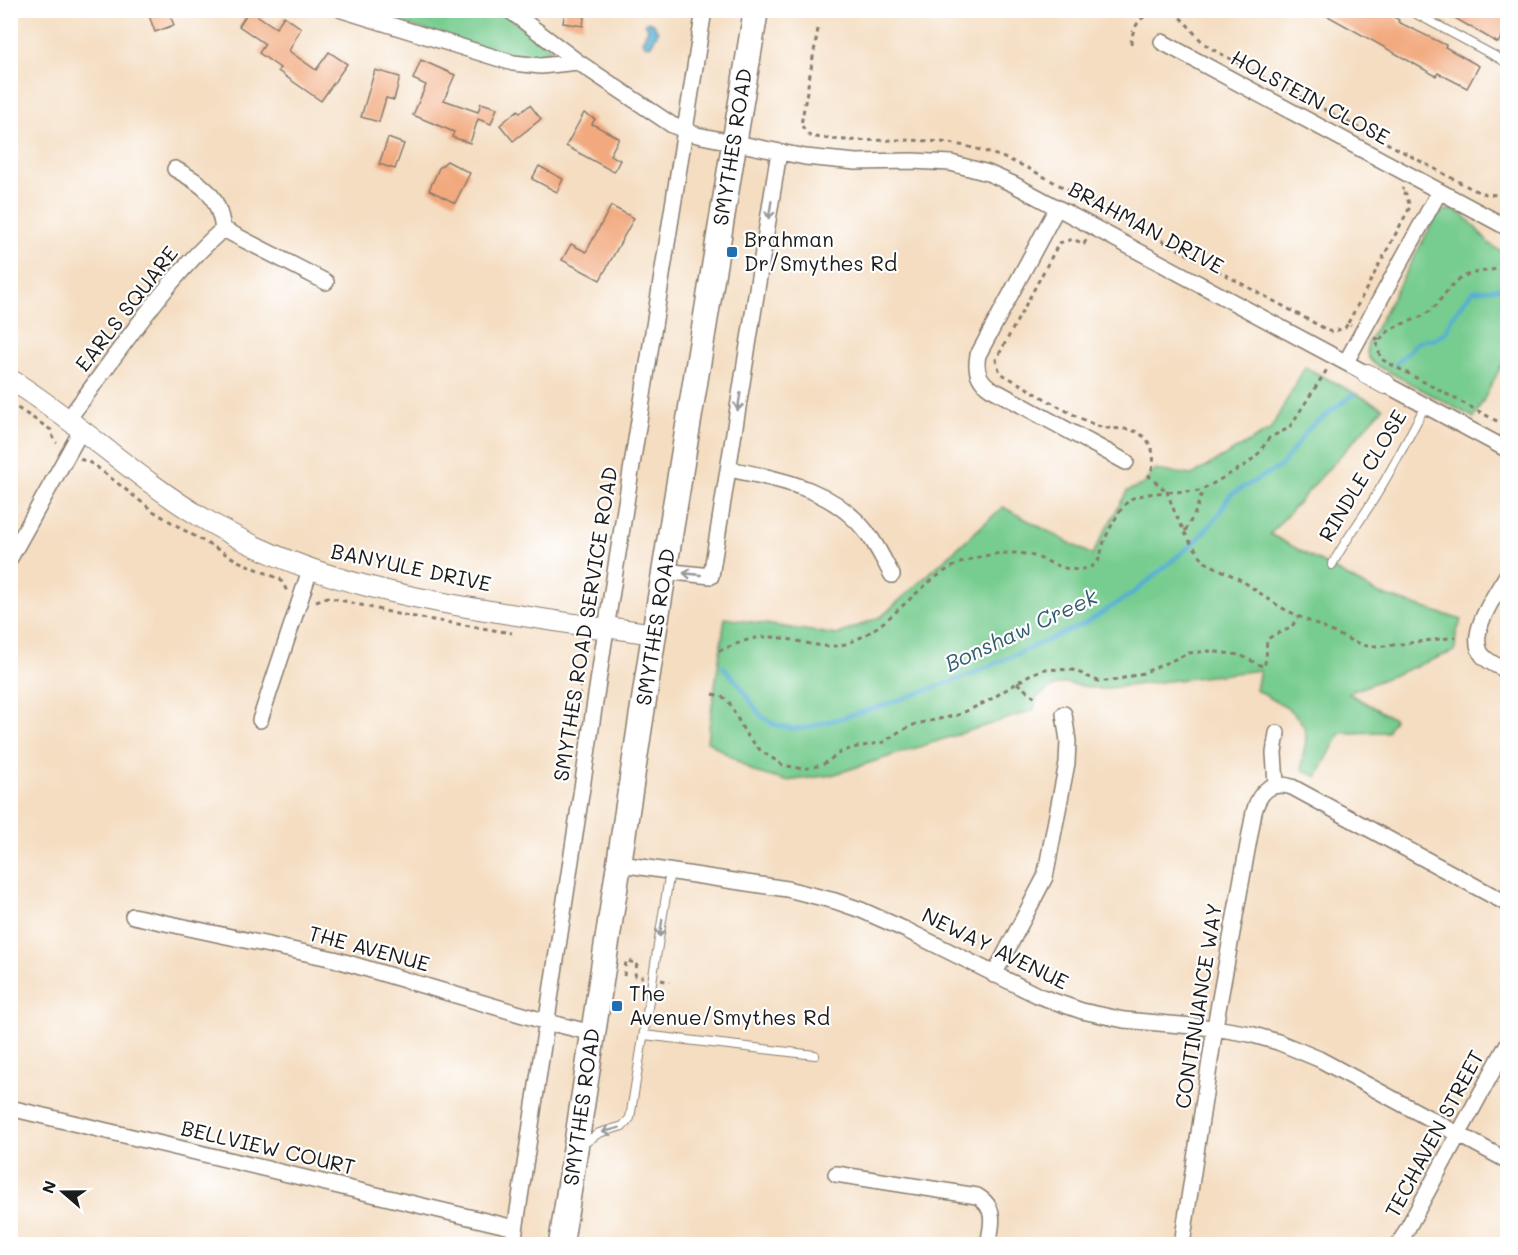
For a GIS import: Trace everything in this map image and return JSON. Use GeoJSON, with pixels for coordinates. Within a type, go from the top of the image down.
{"type":"FeatureCollection","features":[{"type":"Feature","properties":{"kind":"main road","name":"SMYTHES ROAD"},"geometry":{"type":"LineString","coordinates":[[561,1245],[621,864],[654,634],[756,10]]}},
{"type":"Feature","properties":{"kind":"street"},"geometry":{"type":"LineString","coordinates":[[342,10],[513,63],[542,66],[578,62]]}},
{"type":"Feature","properties":{"kind":"street"},"geometry":{"type":"LineString","coordinates":[[509,10],[578,62],[684,131]]}},
{"type":"Feature","properties":{"kind":"street","name":"SMYTHES ROAD SERVICE ROAD"},"geometry":{"type":"LineString","coordinates":[[513,1245],[606,628],[704,10]]}},
{"type":"Feature","properties":{"kind":"street","name":"HOLSTEIN CLOSE"},"geometry":{"type":"LineString","coordinates":[[1162,42],[1508,228]]}},
{"type":"Feature","properties":{"kind":"street","name":"BRAHMAN DRIVE"},"geometry":{"type":"LineString","coordinates":[[684,131],[779,152],[842,162],[912,161],[951,164],[988,173],[1014,184],[1508,450]]}},
{"type":"Feature","properties":{"kind":"street"},"geometry":{"type":"LineString","coordinates":[[664,571],[711,576],[779,152]]}},
{"type":"Feature","properties":{"kind":"street"},"geometry":{"type":"LineString","coordinates":[[176,168],[199,182],[212,195],[220,213],[223,229],[326,282]]}},
{"type":"Feature","properties":{"kind":"street"},"geometry":{"type":"LineString","coordinates":[[1341,360],[1363,331],[1439,192]]}},
{"type":"Feature","properties":{"kind":"street"},"geometry":{"type":"LineString","coordinates":[[1057,208],[978,355],[977,372],[982,382],[990,388],[1126,462]]}},
{"type":"Feature","properties":{"kind":"street","name":"EARLS SQUARE"},"geometry":{"type":"LineString","coordinates":[[10,558],[75,424],[168,287],[184,267],[223,229]]}},
{"type":"Feature","properties":{"kind":"street","name":"BANYULE DRIVE"},"geometry":{"type":"LineString","coordinates":[[10,379],[75,424],[124,465],[186,508],[240,539],[310,570],[357,585],[402,595],[654,634]]}},
{"type":"Feature","properties":{"kind":"street"},"geometry":{"type":"LineString","coordinates":[[729,469],[792,482],[830,501],[864,529],[892,575]]}},
{"type":"Feature","properties":{"kind":"street"},"geometry":{"type":"LineString","coordinates":[[260,720],[310,570]]}},
{"type":"Feature","properties":{"kind":"street"},"geometry":{"type":"LineString","coordinates":[[1508,573],[1476,635],[1478,648],[1484,657],[1508,671]]}},
{"type":"Feature","properties":{"kind":"street"},"geometry":{"type":"LineString","coordinates":[[994,975],[1045,878],[1067,763],[1068,741],[1064,714]]}},
{"type":"Feature","properties":{"kind":"street"},"geometry":{"type":"LineString","coordinates":[[1277,733],[1274,753],[1276,784],[1295,788],[1508,904]]}},
{"type":"Feature","properties":{"kind":"street","name":"CONTINUANCE WAY"},"geometry":{"type":"LineString","coordinates":[[1182,1245],[1215,1028],[1256,804],[1264,791],[1276,784]]}},
{"type":"Feature","properties":{"kind":"street","name":"NEWAY AVENUE"},"geometry":{"type":"LineString","coordinates":[[621,864],[787,889],[835,901],[882,918],[1039,996],[1102,1016],[1140,1022],[1215,1028],[1265,1038],[1304,1052],[1508,1161]]}},
{"type":"Feature","properties":{"kind":"street","name":"THE AVENUE"},"geometry":{"type":"LineString","coordinates":[[133,916],[334,959],[547,1022],[593,1033]]}},
{"type":"Feature","properties":{"kind":"street","name":"TECHAVEN STREET"},"geometry":{"type":"LineString","coordinates":[[1399,1245],[1508,1044]]}},
{"type":"Feature","properties":{"kind":"street","name":"BELLVIEW COURT"},"geometry":{"type":"LineString","coordinates":[[10,1108],[515,1228]]}},
{"type":"Feature","properties":{"kind":"street"},"geometry":{"type":"LineString","coordinates":[[836,1173],[977,1196],[987,1204],[991,1212],[992,1224],[988,1245]]}},
{"type":"Feature","properties":{"kind":"lane"},"geometry":{"type":"LineString","coordinates":[[1409,10],[1505,62],[1508,52]]}},
{"type":"Feature","properties":{"kind":"lane","name":"RINDLE CLOSE"},"geometry":{"type":"LineString","coordinates":[[1332,565],[1343,544],[1381,488],[1425,406]]}},
{"type":"Feature","properties":{"kind":"lane"},"geometry":{"type":"LineString","coordinates":[[576,1150],[599,1133],[620,1128],[628,1123],[670,871]]}},
{"type":"Feature","properties":{"kind":"lane"},"geometry":{"type":"LineString","coordinates":[[644,1035],[815,1055]]}},
{"type":"Feature","properties":{"kind":"path"},"geometry":{"type":"LineString","coordinates":[[1131,44],[1134,27],[1141,18],[1152,12],[1163,10],[1174,13],[1183,19],[1203,42],[1219,53],[1474,190],[1486,194],[1508,196]]}},
{"type":"Feature","properties":{"kind":"path"},"geometry":{"type":"LineString","coordinates":[[801,125],[818,29]]}},
{"type":"Feature","properties":{"kind":"path"},"geometry":{"type":"LineString","coordinates":[[1067,190],[1331,332],[1345,328],[1410,207],[1406,194],[1401,192],[1419,160]]}},
{"type":"Feature","properties":{"kind":"path"},"geometry":{"type":"LineString","coordinates":[[1093,227],[1084,244],[1073,239],[1059,243],[996,360],[1000,373],[1095,425],[1131,430],[1141,434],[1148,441],[1153,454],[1153,468],[1149,476],[1167,492],[1175,513],[1195,549],[1210,565],[1241,580],[1280,606],[1367,646],[1386,646],[1456,637]]}},
{"type":"Feature","properties":{"kind":"path"},"geometry":{"type":"LineString","coordinates":[[1508,266],[1480,271],[1461,279],[1426,313],[1388,330],[1377,345],[1382,359],[1508,427]]}},
{"type":"Feature","properties":{"kind":"path"},"geometry":{"type":"LineString","coordinates":[[1348,323],[1380,340]]}},
{"type":"Feature","properties":{"kind":"path"},"geometry":{"type":"LineString","coordinates":[[719,651],[747,640],[764,637],[826,646],[846,644],[873,629],[942,571],[976,557],[1022,554],[1062,569],[1090,567],[1099,560],[1103,544],[1127,502],[1134,497],[1167,492],[1192,493],[1203,490],[1246,464],[1259,453],[1269,438],[1289,428],[1341,360]]}},
{"type":"Feature","properties":{"kind":"path"},"geometry":{"type":"LineString","coordinates":[[1185,531],[1195,513],[1203,490]]}},
{"type":"Feature","properties":{"kind":"path"},"geometry":{"type":"LineString","coordinates":[[713,694],[729,702],[745,733],[761,751],[783,765],[803,769],[822,765],[841,752],[852,748],[884,742],[916,724],[958,715],[1031,674],[1051,668],[1073,670],[1098,681],[1112,681],[1143,673],[1190,653],[1202,651],[1233,653],[1264,667],[1268,639],[1274,633],[1291,628],[1298,616]]}},
{"type":"Feature","properties":{"kind":"path"},"geometry":{"type":"LineString","coordinates":[[1017,682],[1038,700]]}},
{"type":"Feature","properties":{"kind":"green space"},"geometry":{"type":"Polygon","coordinates":[[[362,11],[500,11],[558,55],[556,58],[521,59],[362,11]]]}},
{"type":"Feature","properties":{"kind":"green space"},"geometry":{"type":"Polygon","coordinates":[[[1446,210],[1464,215],[1490,244],[1507,251],[1507,355],[1474,418],[1374,364],[1367,353],[1369,341],[1433,222],[1437,215],[1446,210]]]}},
{"type":"Feature","properties":{"kind":"green space"},"geometry":{"type":"Polygon","coordinates":[[[1305,367],[1383,408],[1270,534],[1377,593],[1462,620],[1456,633],[1455,651],[1348,693],[1394,719],[1387,732],[1340,733],[1317,777],[1303,770],[1306,737],[1301,721],[1280,703],[1256,690],[1260,670],[1101,689],[1064,683],[1054,686],[1036,698],[1034,710],[832,775],[786,781],[754,772],[707,741],[725,618],[837,635],[882,616],[1003,507],[1092,555],[1127,491],[1144,484],[1154,470],[1192,475],[1270,430],[1305,367]]]}},
{"type":"Feature","properties":{"kind":"water"},"geometry":{"type":"Polygon","coordinates":[[[648,21],[654,24],[658,32],[651,45],[646,46],[642,41],[648,29],[645,23],[648,21]]]}},
{"type":"Feature","properties":{"kind":"building"},"geometry":{"type":"Polygon","coordinates":[[[147,10],[168,10],[174,25],[155,32],[147,10]]]}},
{"type":"Feature","properties":{"kind":"building"},"geometry":{"type":"Polygon","coordinates":[[[249,10],[276,28],[284,16],[301,28],[289,51],[316,70],[329,52],[347,64],[321,101],[278,71],[280,68],[259,53],[265,44],[239,26],[249,10]]]}},
{"type":"Feature","properties":{"kind":"building"},"geometry":{"type":"Polygon","coordinates":[[[565,10],[585,10],[583,26],[563,23],[565,10]]]}},
{"type":"Feature","properties":{"kind":"building"},"geometry":{"type":"Polygon","coordinates":[[[1317,10],[1383,10],[1399,20],[1398,22],[1446,45],[1445,47],[1479,66],[1467,88],[1438,73],[1436,76],[1317,10]]]}},
{"type":"Feature","properties":{"kind":"building"},"geometry":{"type":"Polygon","coordinates":[[[1441,10],[1497,10],[1508,16],[1508,25],[1498,43],[1441,10]]]}},
{"type":"Feature","properties":{"kind":"building"},"geometry":{"type":"Polygon","coordinates":[[[421,60],[455,75],[444,100],[478,112],[481,103],[497,108],[491,124],[478,119],[470,143],[452,137],[454,132],[413,115],[426,85],[413,79],[421,60]]]}},
{"type":"Feature","properties":{"kind":"building"},"geometry":{"type":"Polygon","coordinates":[[[375,70],[400,77],[394,100],[386,98],[379,122],[361,117],[375,70]]]}},
{"type":"Feature","properties":{"kind":"building"},"geometry":{"type":"Polygon","coordinates":[[[530,105],[541,119],[513,141],[500,125],[518,110],[520,113],[530,105]]]}},
{"type":"Feature","properties":{"kind":"building"},"geometry":{"type":"Polygon","coordinates":[[[584,113],[595,119],[592,124],[619,138],[610,155],[620,160],[614,172],[566,146],[584,113]]]}},
{"type":"Feature","properties":{"kind":"building"},"geometry":{"type":"Polygon","coordinates":[[[388,138],[404,144],[395,169],[379,164],[388,138]]]}},
{"type":"Feature","properties":{"kind":"building"},"geometry":{"type":"Polygon","coordinates":[[[447,161],[470,173],[455,203],[429,190],[439,168],[447,161]]]}},
{"type":"Feature","properties":{"kind":"building"},"geometry":{"type":"Polygon","coordinates":[[[539,166],[563,179],[557,192],[532,179],[539,166]]]}},
{"type":"Feature","properties":{"kind":"building"},"geometry":{"type":"Polygon","coordinates":[[[611,206],[634,218],[600,280],[562,260],[571,244],[586,252],[611,206]]]}},
{"type":"Feature","properties":{"kind":"waterway","name":"Bonshaw Creek"},"geometry":{"type":"LineString","coordinates":[[1396,364],[1417,343],[1426,339],[1433,340],[1446,332],[1452,317],[1473,291],[1508,287]]}},
{"type":"Feature","properties":{"kind":"waterway","name":"Bonshaw Creek"},"geometry":{"type":"LineString","coordinates":[[723,667],[738,683],[761,716],[775,725],[794,729],[810,727],[882,706],[972,674],[1086,623],[1136,591],[1197,540],[1216,518],[1230,495],[1281,466],[1310,427],[1354,394]]}},
{"type":"Feature","properties":{"kind":"place","name":"Brahman Dr/Smythes Rd"},"geometry":{"type":"Point","coordinates":[732,252]}},
{"type":"Feature","properties":{"kind":"place","name":"The Avenue/Smythes Rd"},"geometry":{"type":"Point","coordinates":[617,1006]}}]}
